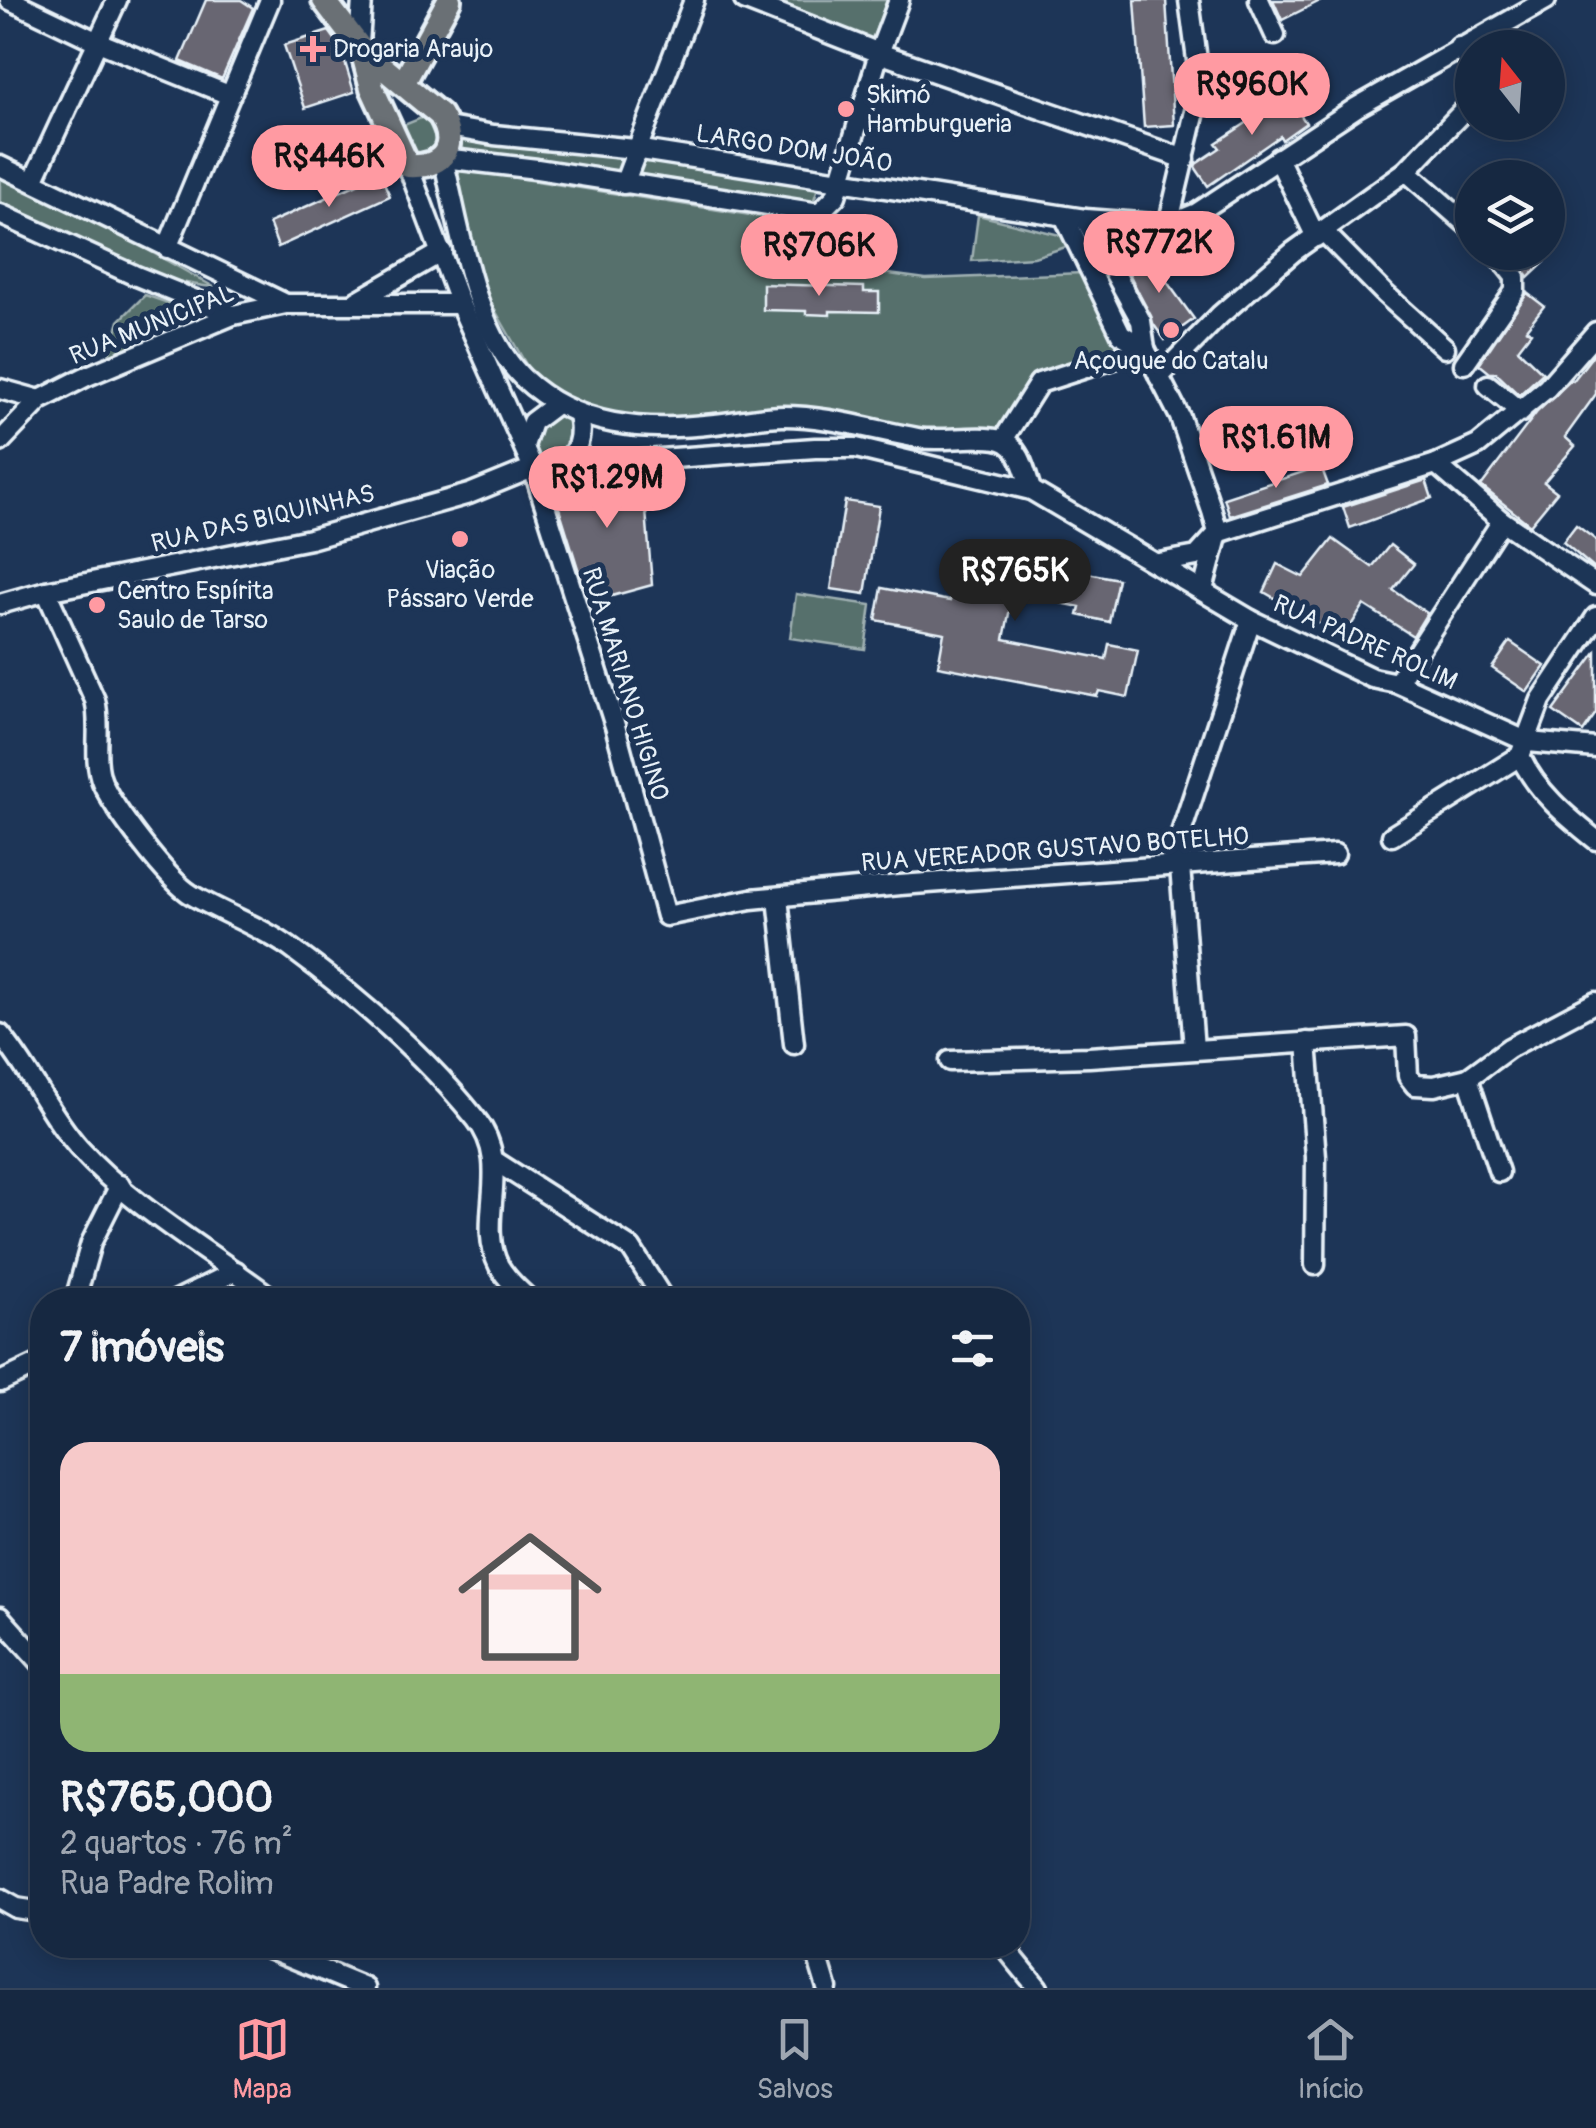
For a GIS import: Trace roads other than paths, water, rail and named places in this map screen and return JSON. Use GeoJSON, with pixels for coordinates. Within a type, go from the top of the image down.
{"type":"FeatureCollection","features":[{"type":"Feature","properties":{"kind":"main road"},"geometry":{"type":"LineString","coordinates":[[324,0],[361,47],[432,106],[448,127],[443,158],[433,164],[408,166],[372,88],[361,47]]}},
{"type":"Feature","properties":{"kind":"main road"},"geometry":{"type":"LineString","coordinates":[[404,82],[449,0]]}},
{"type":"Feature","properties":{"kind":"main road"},"geometry":{"type":"LineString","coordinates":[[390,127],[408,110],[432,106]]}},
{"type":"Feature","properties":{"kind":"street"},"geometry":{"type":"LineString","coordinates":[[10,0],[98,42],[229,95]]}},
{"type":"Feature","properties":{"kind":"street"},"geometry":{"type":"LineString","coordinates":[[33,182],[117,0]]}},
{"type":"Feature","properties":{"kind":"street"},"geometry":{"type":"LineString","coordinates":[[167,248],[270,0]]}},
{"type":"Feature","properties":{"kind":"street"},"geometry":{"type":"LineString","coordinates":[[361,47],[362,0]]}},
{"type":"Feature","properties":{"kind":"street"},"geometry":{"type":"LineString","coordinates":[[624,184],[694,0]]}},
{"type":"Feature","properties":{"kind":"street"},"geometry":{"type":"LineString","coordinates":[[744,0],[1185,159]]}},
{"type":"Feature","properties":{"kind":"street"},"geometry":{"type":"LineString","coordinates":[[900,0],[836,196],[819,213],[443,158],[478,297],[497,342],[521,376],[556,404],[578,415],[633,428],[710,425],[778,416],[830,418],[918,438],[998,440],[1017,452],[1031,490]]}},
{"type":"Feature","properties":{"kind":"street"},"geometry":{"type":"LineString","coordinates":[[1168,225],[1197,102],[1197,60],[1189,0]]}},
{"type":"Feature","properties":{"kind":"street"},"geometry":{"type":"LineString","coordinates":[[1259,0],[1275,36]]}},
{"type":"Feature","properties":{"kind":"street"},"geometry":{"type":"LineString","coordinates":[[1490,30],[1546,0]]}},
{"type":"Feature","properties":{"kind":"street"},"geometry":{"type":"LineString","coordinates":[[1168,225],[1197,213],[1455,49]]}},
{"type":"Feature","properties":{"kind":"street"},"geometry":{"type":"LineString","coordinates":[[1159,377],[1255,284],[1406,170],[1455,120]]}},
{"type":"Feature","properties":{"kind":"street","name":"LARGO DOM JOÃO"},"geometry":{"type":"LineString","coordinates":[[448,127],[636,149],[1085,219],[1168,225]]}},
{"type":"Feature","properties":{"kind":"street"},"geometry":{"type":"LineString","coordinates":[[1278,158],[1320,234],[1445,348]]}},
{"type":"Feature","properties":{"kind":"street"},"geometry":{"type":"LineString","coordinates":[[0,166],[286,304]]}},
{"type":"Feature","properties":{"kind":"street"},"geometry":{"type":"LineString","coordinates":[[408,166],[460,304],[533,468],[563,466],[574,456],[581,430],[578,415]]}},
{"type":"Feature","properties":{"kind":"street"},"geometry":{"type":"LineString","coordinates":[[1406,170],[1455,214]]}},
{"type":"Feature","properties":{"kind":"street"},"geometry":{"type":"LineString","coordinates":[[0,214],[233,315]]}},
{"type":"Feature","properties":{"kind":"street"},"geometry":{"type":"LineString","coordinates":[[1064,216],[1121,334],[1145,349]]}},
{"type":"Feature","properties":{"kind":"street"},"geometry":{"type":"LineString","coordinates":[[1085,219],[1141,321],[1145,349],[1180,417],[1218,533],[1203,590]]}},
{"type":"Feature","properties":{"kind":"street"},"geometry":{"type":"LineString","coordinates":[[357,302],[442,252]]}},
{"type":"Feature","properties":{"kind":"street"},"geometry":{"type":"LineString","coordinates":[[1464,364],[1515,291],[1509,270]]}},
{"type":"Feature","properties":{"kind":"street","name":"RUA MUNICIPAL"},"geometry":{"type":"LineString","coordinates":[[40,400],[233,315],[286,304],[460,304]]}},
{"type":"Feature","properties":{"kind":"street"},"geometry":{"type":"LineString","coordinates":[[1159,563],[1196,556],[1218,533],[1436,464],[1478,445],[1521,412],[1596,332]]}},
{"type":"Feature","properties":{"kind":"street"},"geometry":{"type":"LineString","coordinates":[[985,478],[982,456],[1039,384],[1145,349]]}},
{"type":"Feature","properties":{"kind":"street"},"geometry":{"type":"LineString","coordinates":[[1488,385],[1521,412]]}},
{"type":"Feature","properties":{"kind":"street"},"geometry":{"type":"LineString","coordinates":[[0,389],[40,400],[0,442]]}},
{"type":"Feature","properties":{"kind":"street"},"geometry":{"type":"LineString","coordinates":[[524,446],[532,422],[556,404]]}},
{"type":"Feature","properties":{"kind":"street","name":"RUA PADRE ROLIM"},"geometry":{"type":"LineString","coordinates":[[563,466],[856,448],[1031,490],[1251,620],[1372,678],[1397,683],[1524,749]]}},
{"type":"Feature","properties":{"kind":"street"},"geometry":{"type":"LineString","coordinates":[[1436,464],[1502,521],[1596,585]]}},
{"type":"Feature","properties":{"kind":"street","name":"RUA DAS BIQUINHAS"},"geometry":{"type":"LineString","coordinates":[[0,604],[46,591],[310,539],[469,494],[533,468]]}},
{"type":"Feature","properties":{"kind":"street","name":"RUA MARIANO HIGINO"},"geometry":{"type":"LineString","coordinates":[[533,468],[615,726],[666,916]]}},
{"type":"Feature","properties":{"kind":"street"},"geometry":{"type":"LineString","coordinates":[[1397,683],[1502,521]]}},
{"type":"Feature","properties":{"kind":"street"},"geometry":{"type":"LineString","coordinates":[[46,591],[96,700],[100,718],[100,777],[109,797],[186,892],[288,946],[410,1046],[480,1124],[495,1160],[492,1238],[498,1264],[517,1288]]}},
{"type":"Feature","properties":{"kind":"street"},"geometry":{"type":"LineString","coordinates":[[1596,617],[1541,700],[1524,749],[1530,778],[1596,840]]}},
{"type":"Feature","properties":{"kind":"street"},"geometry":{"type":"LineString","coordinates":[[1194,1049],[1180,866],[1181,832],[1251,620]]}},
{"type":"Feature","properties":{"kind":"street"},"geometry":{"type":"LineString","coordinates":[[1392,836],[1524,749],[1596,748]]}},
{"type":"Feature","properties":{"kind":"street","name":"RUA VEREADOR GUSTAVO BOTELHO"},"geometry":{"type":"LineString","coordinates":[[666,916],[751,899],[900,884],[1335,854]]}},
{"type":"Feature","properties":{"kind":"street"},"geometry":{"type":"LineString","coordinates":[[778,898],[794,1044]]}},
{"type":"Feature","properties":{"kind":"street"},"geometry":{"type":"LineString","coordinates":[[950,1061],[1089,1058],[1406,1036],[1408,1076],[1415,1085],[1434,1086],[1468,1078],[1509,1048],[1596,1002]]}},
{"type":"Feature","properties":{"kind":"street"},"geometry":{"type":"LineString","coordinates":[[0,1034],[71,1138],[142,1205],[258,1288]]}},
{"type":"Feature","properties":{"kind":"street"},"geometry":{"type":"LineString","coordinates":[[1307,1042],[1316,1157],[1315,1266]]}},
{"type":"Feature","properties":{"kind":"street"},"geometry":{"type":"LineString","coordinates":[[1468,1078],[1499,1172]]}},
{"type":"Feature","properties":{"kind":"street"},"geometry":{"type":"LineString","coordinates":[[495,1160],[631,1248],[656,1288]]}},
{"type":"Feature","properties":{"kind":"street"},"geometry":{"type":"LineString","coordinates":[[78,1288],[91,1243],[120,1185]]}},
{"type":"Feature","properties":{"kind":"street"},"geometry":{"type":"LineString","coordinates":[[201,1288],[236,1271]]}},
{"type":"Feature","properties":{"kind":"street"},"geometry":{"type":"LineString","coordinates":[[0,1382],[30,1368]]}},
{"type":"Feature","properties":{"kind":"street"},"geometry":{"type":"LineString","coordinates":[[0,1617],[30,1651]]}},
{"type":"Feature","properties":{"kind":"street"},"geometry":{"type":"LineString","coordinates":[[0,1899],[30,1910]]}},
{"type":"Feature","properties":{"kind":"street"},"geometry":{"type":"LineString","coordinates":[[295,1958],[364,1988]]}},
{"type":"Feature","properties":{"kind":"street"},"geometry":{"type":"LineString","coordinates":[[311,1958],[319,1967]]}},
{"type":"Feature","properties":{"kind":"street"},"geometry":{"type":"LineString","coordinates":[[818,1958],[828,1988]]}},
{"type":"Feature","properties":{"kind":"street"},"geometry":{"type":"LineString","coordinates":[[1014,1958],[1038,1988]]}},
{"type":"Feature","properties":{"kind":"place","name":"Drogaria Araujo"},"geometry":{"type":"Point","coordinates":[313,49]}},
{"type":"Feature","properties":{"kind":"place","name":"Skimó Hamburgueria"},"geometry":{"type":"Point","coordinates":[846,109]}},
{"type":"Feature","properties":{"kind":"place","name":"Açougue do Catalu"},"geometry":{"type":"Point","coordinates":[1171,330]}},
{"type":"Feature","properties":{"kind":"place","name":"Viação Pássaro Verde"},"geometry":{"type":"Point","coordinates":[460,539]}},
{"type":"Feature","properties":{"kind":"place","name":"Centro Espírita Saulo de Tarso"},"geometry":{"type":"Point","coordinates":[97,605]}}]}
